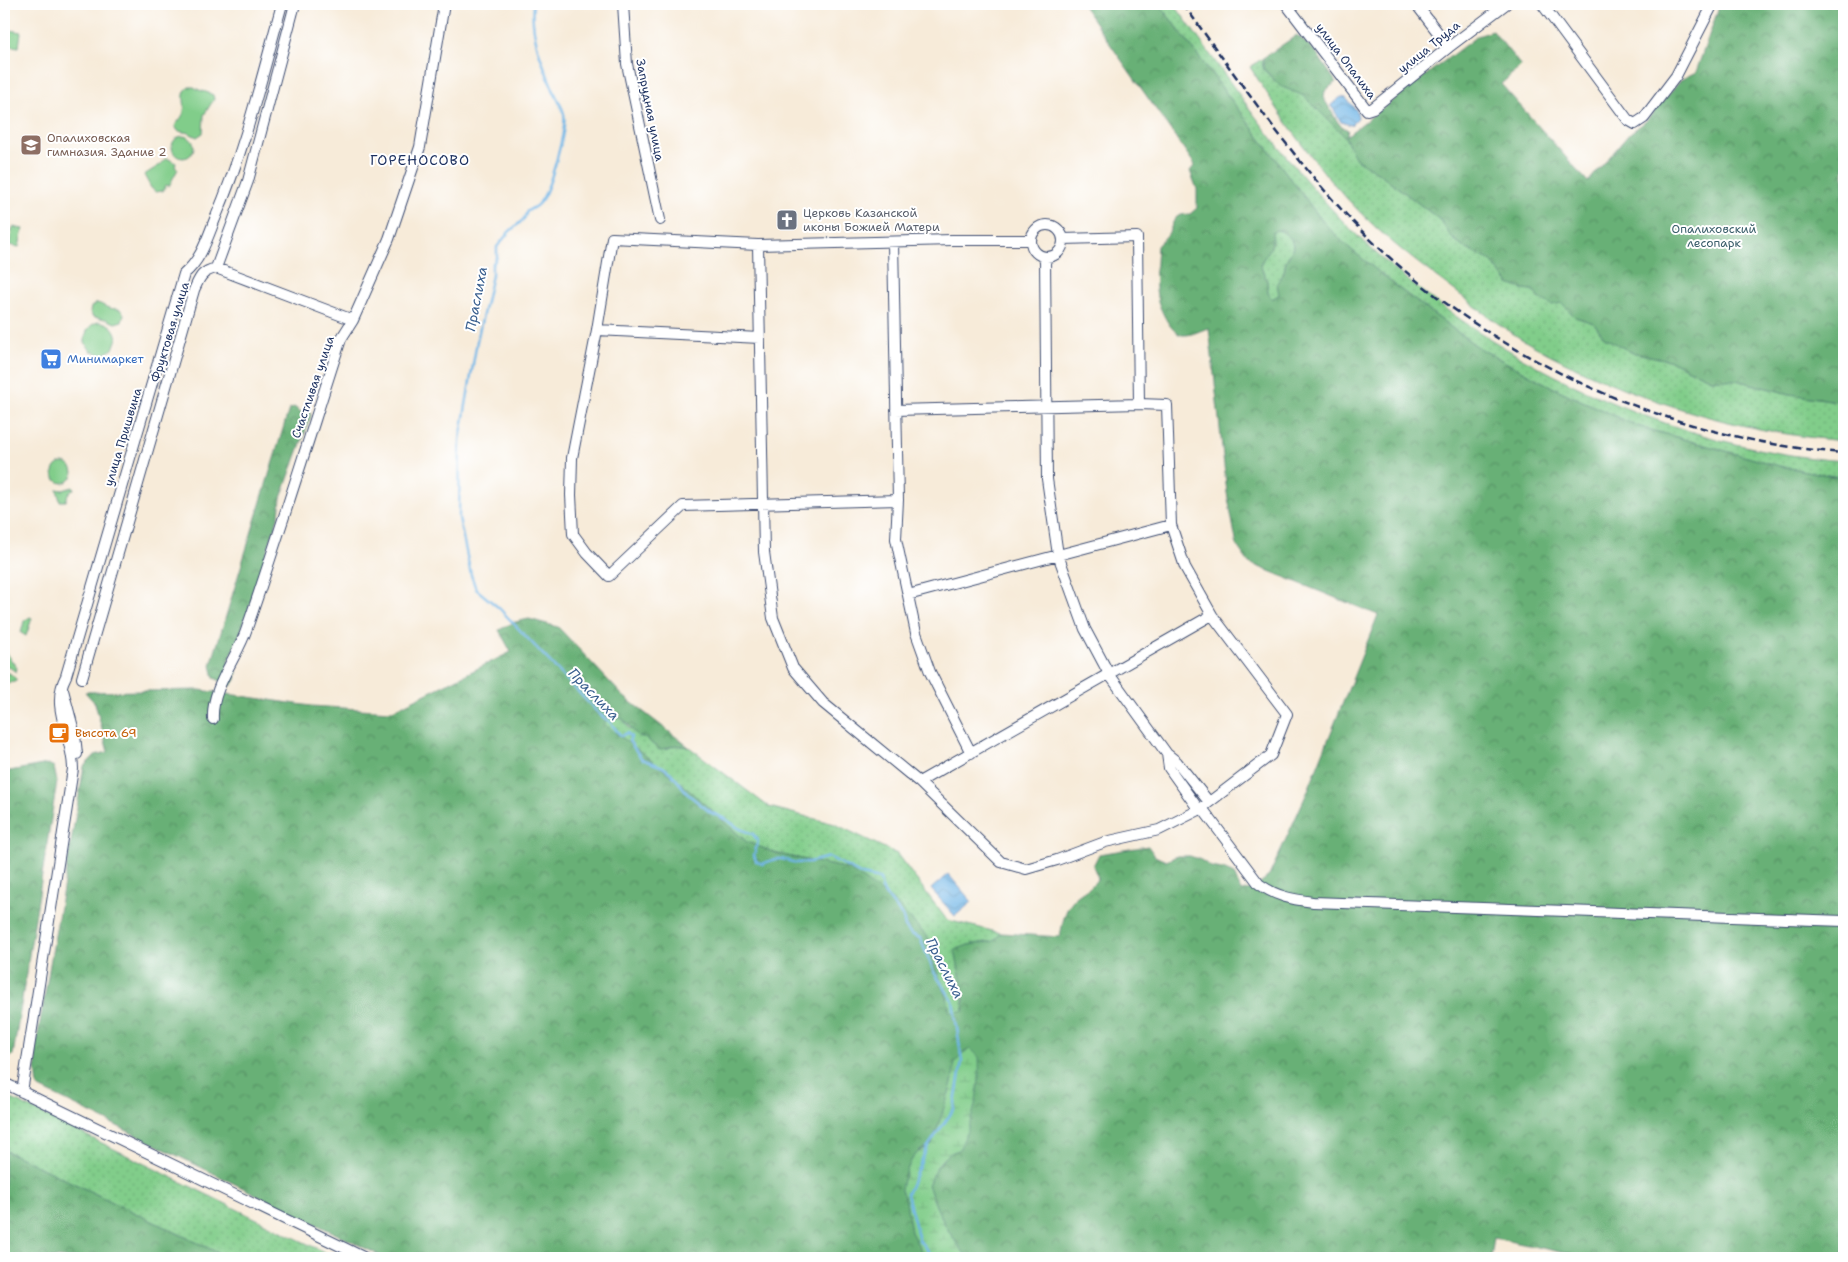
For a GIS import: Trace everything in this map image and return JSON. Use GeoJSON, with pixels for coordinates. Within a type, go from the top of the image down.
{"type":"FeatureCollection","features":[{"type":"Feature","properties":{"kind":"street","name":"улица Пришвина"},"geometry":{"type":"LineString","coordinates":[[22,1092],[73,764],[78,750],[62,683],[66,676],[184,274],[197,260],[231,183],[251,121],[282,4]]}},
{"type":"Feature","properties":{"kind":"street"},"geometry":{"type":"LineString","coordinates":[[294,4],[248,181],[216,268],[353,320]]}},
{"type":"Feature","properties":{"kind":"street","name":"Счастливая улица"},"geometry":{"type":"LineString","coordinates":[[213,719],[213,710],[220,687],[247,630],[341,339],[353,320],[389,239],[420,147],[444,4]]}},
{"type":"Feature","properties":{"kind":"street","name":"Запрудная улица"},"geometry":{"type":"LineString","coordinates":[[623,4],[627,64],[660,220]]}},
{"type":"Feature","properties":{"kind":"street","name":"улица Опалиха"},"geometry":{"type":"LineString","coordinates":[[1286,4],[1367,110]]}},
{"type":"Feature","properties":{"kind":"street"},"geometry":{"type":"LineString","coordinates":[[1416,4],[1448,46]]}},
{"type":"Feature","properties":{"kind":"street","name":"улица Труда"},"geometry":{"type":"LineString","coordinates":[[1367,110],[1374,108],[1448,46],[1506,4]]}},
{"type":"Feature","properties":{"kind":"street"},"geometry":{"type":"LineString","coordinates":[[1542,4],[1628,120],[1635,124],[1644,118],[1676,76],[1713,4]]}},
{"type":"Feature","properties":{"kind":"street"},"geometry":{"type":"LineString","coordinates":[[1042,226],[1051,226],[1059,230],[1063,239],[1062,248],[1055,255],[1046,257],[1038,254],[1033,248],[1031,240],[1034,232],[1042,226]]}},
{"type":"Feature","properties":{"kind":"street"},"geometry":{"type":"LineString","coordinates":[[1063,239],[1137,237],[1139,404]]}},
{"type":"Feature","properties":{"kind":"street"},"geometry":{"type":"LineString","coordinates":[[898,500],[683,506],[609,576],[587,553],[573,534],[571,495],[572,458],[597,330],[612,238],[758,245],[1031,240]]}},
{"type":"Feature","properties":{"kind":"street"},"geometry":{"type":"LineString","coordinates":[[893,242],[898,500],[896,539],[916,633],[930,672],[971,753]]}},
{"type":"Feature","properties":{"kind":"street"},"geometry":{"type":"LineString","coordinates":[[758,245],[764,552],[773,618],[793,668],[823,703],[919,782],[1001,862],[1026,869],[1057,860],[1104,842],[1159,830],[1204,807],[1271,755],[1286,714],[1212,615],[1185,567],[1171,525],[1167,405],[1139,404],[896,410]]}},
{"type":"Feature","properties":{"kind":"street"},"geometry":{"type":"LineString","coordinates":[[1046,257],[1047,479],[1058,555],[1085,629],[1109,674],[1167,754],[1169,768],[1204,807],[1259,884],[1271,893],[1290,899],[1313,902],[1844,921]]}},
{"type":"Feature","properties":{"kind":"street","name":"Фруктовая улица"},"geometry":{"type":"LineString","coordinates":[[82,678],[194,290],[201,276],[206,271],[216,268]]}},
{"type":"Feature","properties":{"kind":"street"},"geometry":{"type":"LineString","coordinates":[[597,330],[760,338]]}},
{"type":"Feature","properties":{"kind":"street"},"geometry":{"type":"LineString","coordinates":[[908,595],[1171,525]]}},
{"type":"Feature","properties":{"kind":"street"},"geometry":{"type":"LineString","coordinates":[[919,782],[1212,615]]}},
{"type":"Feature","properties":{"kind":"street"},"geometry":{"type":"LineString","coordinates":[[4,1083],[365,1258]]}},
{"type":"Feature","properties":{"kind":"green space"},"geometry":{"type":"Polygon","coordinates":[[[1082,4],[1159,4],[1323,222],[1348,247],[1401,290],[1479,348],[1554,388],[1637,426],[1779,466],[1844,478],[1844,1258],[1589,1258],[1494,1238],[1491,1258],[968,1258],[944,1223],[928,1185],[934,1171],[948,1153],[955,1063],[952,1084],[932,1144],[918,1152],[911,1161],[901,1190],[906,1201],[911,1232],[928,1258],[385,1258],[38,1087],[36,1046],[84,766],[95,755],[108,752],[95,703],[85,692],[200,690],[311,706],[391,711],[511,652],[499,630],[515,622],[529,619],[558,627],[623,696],[689,747],[676,745],[659,750],[646,738],[638,736],[623,719],[609,716],[604,724],[677,780],[747,842],[778,854],[848,869],[894,901],[931,941],[933,961],[947,997],[950,1012],[964,1011],[964,995],[955,950],[968,945],[994,941],[1001,933],[1060,937],[1062,925],[1071,903],[1098,878],[1093,866],[1099,854],[1148,846],[1155,856],[1166,861],[1177,856],[1190,856],[1201,860],[1211,867],[1223,869],[1234,874],[1241,891],[1252,889],[1269,876],[1306,795],[1378,615],[1249,563],[1237,546],[1227,493],[1209,328],[1189,335],[1178,333],[1170,326],[1164,316],[1156,289],[1157,246],[1168,234],[1178,216],[1190,214],[1197,208],[1197,189],[1190,171],[1195,165],[1082,4]],[[1276,230],[1272,233],[1270,248],[1260,265],[1267,281],[1268,293],[1272,299],[1279,295],[1277,283],[1284,272],[1286,261],[1293,245],[1291,239],[1282,231],[1276,230]]]}},
{"type":"Feature","properties":{"kind":"green space"},"geometry":{"type":"Polygon","coordinates":[[[1159,4],[1174,4],[1274,141],[1340,218],[1390,265],[1446,309],[1506,349],[1571,384],[1638,413],[1707,436],[1776,452],[1844,461],[1844,478],[1779,466],[1637,426],[1554,388],[1479,348],[1401,290],[1348,247],[1323,222],[1159,4]]]}},
{"type":"Feature","properties":{"kind":"green space","name":"Опалиховский лесопарк"},"geometry":{"type":"Polygon","coordinates":[[[1720,4],[1844,4],[1844,402],[1790,394],[1736,380],[1711,379],[1669,360],[1631,352],[1604,337],[1594,323],[1575,317],[1562,303],[1552,305],[1539,298],[1533,290],[1522,289],[1509,284],[1491,261],[1467,249],[1452,238],[1440,220],[1379,173],[1356,159],[1345,137],[1304,96],[1280,86],[1263,68],[1263,58],[1297,35],[1315,51],[1336,82],[1325,91],[1324,99],[1339,124],[1348,130],[1346,136],[1477,36],[1493,31],[1521,66],[1501,84],[1588,182],[1630,133],[1645,122],[1682,79],[1696,72],[1720,4]]]}},
{"type":"Feature","properties":{"kind":"green space"},"geometry":{"type":"Polygon","coordinates":[[[4,29],[21,32],[19,47],[4,45],[4,29]]]}},
{"type":"Feature","properties":{"kind":"green space"},"geometry":{"type":"Polygon","coordinates":[[[1263,58],[1263,69],[1280,86],[1304,95],[1345,137],[1356,159],[1379,173],[1440,220],[1452,238],[1467,249],[1491,261],[1509,284],[1522,289],[1533,290],[1539,298],[1562,302],[1575,317],[1594,323],[1604,337],[1631,352],[1669,360],[1711,379],[1736,380],[1790,394],[1844,402],[1844,441],[1763,430],[1683,410],[1606,381],[1568,364],[1510,332],[1397,246],[1373,225],[1337,187],[1297,137],[1250,67],[1263,58]]]}},
{"type":"Feature","properties":{"kind":"green space"},"geometry":{"type":"Polygon","coordinates":[[[189,87],[194,87],[213,95],[214,99],[204,115],[203,133],[197,137],[178,131],[175,126],[182,117],[184,95],[189,87]]]}},
{"type":"Feature","properties":{"kind":"green space"},"geometry":{"type":"Polygon","coordinates":[[[183,136],[191,139],[194,147],[191,155],[183,158],[175,155],[172,147],[175,139],[183,136]]]}},
{"type":"Feature","properties":{"kind":"green space"},"geometry":{"type":"Polygon","coordinates":[[[167,158],[176,163],[175,167],[178,169],[169,186],[166,185],[163,191],[156,192],[151,188],[144,175],[167,158]]]}},
{"type":"Feature","properties":{"kind":"green space"},"geometry":{"type":"Polygon","coordinates":[[[13,227],[23,229],[19,247],[9,245],[13,227]]]}},
{"type":"Feature","properties":{"kind":"green space"},"geometry":{"type":"Polygon","coordinates":[[[1276,230],[1282,231],[1291,239],[1293,245],[1286,261],[1284,272],[1280,277],[1279,295],[1271,299],[1268,293],[1267,281],[1260,265],[1270,248],[1271,233],[1276,230]]]}},
{"type":"Feature","properties":{"kind":"green space"},"geometry":{"type":"Polygon","coordinates":[[[97,303],[121,310],[124,314],[122,321],[115,323],[93,317],[90,312],[91,307],[97,303]]]}},
{"type":"Feature","properties":{"kind":"green space"},"geometry":{"type":"Polygon","coordinates":[[[98,322],[111,326],[117,338],[113,349],[102,355],[91,351],[85,342],[88,329],[98,322]]]}},
{"type":"Feature","properties":{"kind":"green space"},"geometry":{"type":"Polygon","coordinates":[[[294,407],[301,412],[310,412],[311,416],[281,498],[279,515],[243,626],[228,662],[237,672],[236,680],[231,686],[225,686],[223,682],[214,678],[211,665],[289,409],[294,407]]]}},
{"type":"Feature","properties":{"kind":"green space"},"geometry":{"type":"Polygon","coordinates":[[[63,463],[70,466],[73,473],[70,480],[63,483],[56,480],[53,473],[56,466],[63,463]]]}},
{"type":"Feature","properties":{"kind":"green space"},"geometry":{"type":"Polygon","coordinates":[[[73,487],[74,489],[68,494],[66,501],[60,501],[57,489],[63,490],[73,487]]]}},
{"type":"Feature","properties":{"kind":"green space"},"geometry":{"type":"Polygon","coordinates":[[[30,617],[32,618],[26,636],[21,633],[24,621],[30,617]]]}},
{"type":"Feature","properties":{"kind":"green space"},"geometry":{"type":"Polygon","coordinates":[[[4,650],[17,668],[16,672],[9,667],[4,667],[4,650]]]}},
{"type":"Feature","properties":{"kind":"green space"},"geometry":{"type":"Polygon","coordinates":[[[4,672],[11,674],[17,680],[4,684],[4,672]]]}},
{"type":"Feature","properties":{"kind":"green space"},"geometry":{"type":"Polygon","coordinates":[[[609,715],[623,719],[629,728],[652,744],[666,749],[676,745],[689,747],[769,807],[835,824],[897,854],[947,920],[1001,933],[994,941],[968,945],[961,978],[964,1012],[949,1012],[947,997],[933,961],[931,941],[848,869],[778,854],[747,842],[677,780],[604,724],[609,715]]]}},
{"type":"Feature","properties":{"kind":"green space"},"geometry":{"type":"Polygon","coordinates":[[[48,764],[54,767],[57,782],[13,1055],[4,1063],[4,772],[48,764]]]}},
{"type":"Feature","properties":{"kind":"green space"},"geometry":{"type":"Polygon","coordinates":[[[971,1049],[979,1057],[979,1081],[972,1116],[959,1150],[943,1159],[936,1168],[928,1185],[944,1223],[968,1258],[928,1258],[911,1232],[906,1201],[901,1190],[903,1180],[911,1161],[918,1152],[932,1144],[952,1084],[955,1063],[962,1054],[971,1049]]]}},
{"type":"Feature","properties":{"kind":"green space"},"geometry":{"type":"Polygon","coordinates":[[[4,1095],[337,1258],[229,1258],[4,1150],[4,1095]]]}},
{"type":"Feature","properties":{"kind":"green space"},"geometry":{"type":"Polygon","coordinates":[[[4,1150],[229,1258],[4,1258],[4,1150]]]}},
{"type":"Feature","properties":{"kind":"water"},"geometry":{"type":"Polygon","coordinates":[[[1341,97],[1346,98],[1357,111],[1358,118],[1351,125],[1341,122],[1331,105],[1341,97]]]}},
{"type":"Feature","properties":{"kind":"water"},"geometry":{"type":"Polygon","coordinates":[[[948,874],[972,902],[955,916],[931,889],[948,874]]]}},
{"type":"Feature","properties":{"kind":"waterway","name":"Праслиха"},"geometry":{"type":"LineString","coordinates":[[533,4],[535,37],[541,58],[564,114],[563,132],[557,158],[542,199],[535,207],[527,211],[524,219],[509,232],[497,247],[497,257],[492,265],[492,275],[477,341],[460,440],[459,518],[471,575],[476,589],[499,608],[599,714],[610,722],[621,736],[627,733],[631,737],[629,741],[642,759],[663,767],[671,773],[689,795],[710,812],[753,834],[758,841],[754,855],[756,861],[762,864],[775,859],[782,859],[796,863],[810,862],[829,857],[862,875],[880,879],[882,889],[903,917],[905,927],[911,934],[920,938],[934,972],[953,1001],[962,1061],[954,1109],[927,1148],[907,1194],[919,1240],[933,1258]]}},
{"type":"Feature","properties":{"kind":"railway"},"geometry":{"type":"LineString","coordinates":[[1183,4],[1299,160],[1341,209],[1391,259],[1447,304],[1506,344],[1570,378],[1636,406],[1705,429],[1774,444],[1844,453]]}},
{"type":"Feature","properties":{"kind":"place","name":"Опалиховская гимназия. Здание 2"},"geometry":{"type":"Point","coordinates":[31,145]}},
{"type":"Feature","properties":{"kind":"place","name":"Церковь Казанской иконы Божией Матери"},"geometry":{"type":"Point","coordinates":[787,220]}},
{"type":"Feature","properties":{"kind":"place","name":"Минимаркет"},"geometry":{"type":"Point","coordinates":[51,359]}},
{"type":"Feature","properties":{"kind":"place","name":"Высота 69"},"geometry":{"type":"Point","coordinates":[59,733]}},
{"type":"Feature","properties":{"kind":"district","name":"ГОРЕНОСОВО"},"geometry":{"type":"Point","coordinates":[420,160]}}]}
